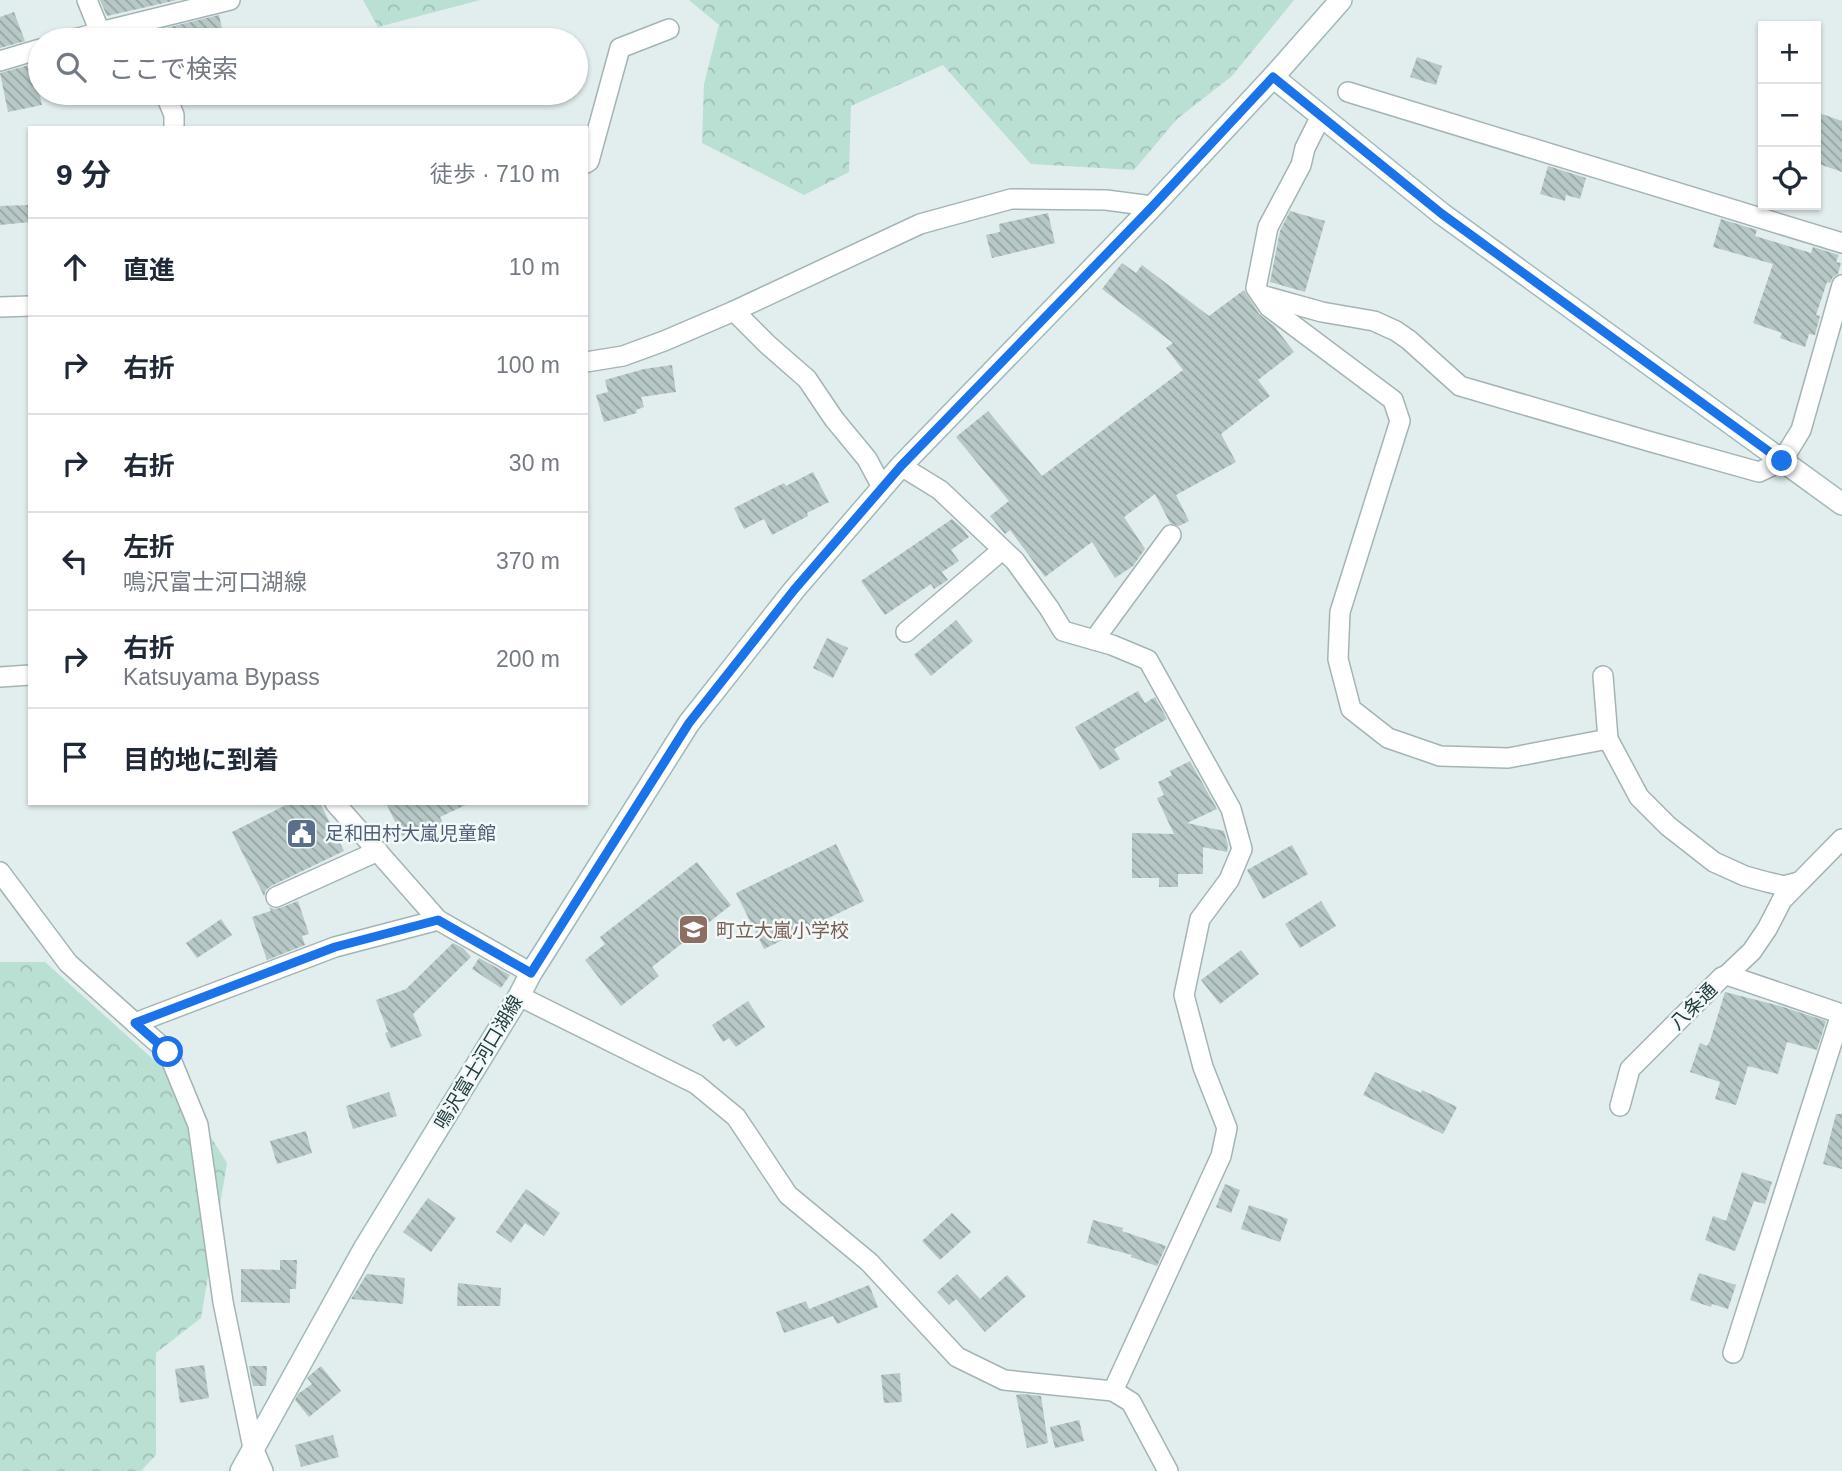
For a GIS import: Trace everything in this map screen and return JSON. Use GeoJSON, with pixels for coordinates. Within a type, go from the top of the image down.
{"type":"FeatureCollection","features":[{"type":"Feature","properties":{"kind":"main road","name":"鳴沢富士河口湖線"},"geometry":{"type":"LineString","coordinates":[[242,1471],[365,1249],[531,973],[689,723],[794,590],[882,487],[1151,208],[1341,0]]}},
{"type":"Feature","properties":{"kind":"main road"},"geometry":{"type":"LineString","coordinates":[[1273,77],[1442,214],[1842,504]]}},
{"type":"Feature","properties":{"kind":"street"},"geometry":{"type":"LineString","coordinates":[[87,0],[101,28]]}},
{"type":"Feature","properties":{"kind":"street"},"geometry":{"type":"LineString","coordinates":[[133,28],[230,0]]}},
{"type":"Feature","properties":{"kind":"street"},"geometry":{"type":"LineString","coordinates":[[588,162],[620,48],[669,29]]}},
{"type":"Feature","properties":{"kind":"street"},"geometry":{"type":"LineString","coordinates":[[0,61],[28,53]]}},
{"type":"Feature","properties":{"kind":"street"},"geometry":{"type":"LineString","coordinates":[[1348,92],[1842,243]]}},
{"type":"Feature","properties":{"kind":"street"},"geometry":{"type":"LineString","coordinates":[[170,105],[174,115],[174,126]]}},
{"type":"Feature","properties":{"kind":"street"},"geometry":{"type":"LineString","coordinates":[[1321,116],[1305,148],[1301,165],[1268,227],[1256,288],[1269,307],[1393,400],[1400,421],[1340,612],[1338,659],[1351,709],[1388,738],[1440,756],[1508,758],[1608,740]]}},
{"type":"Feature","properties":{"kind":"street"},"geometry":{"type":"LineString","coordinates":[[588,362],[623,356],[734,312],[920,224],[1010,199],[1106,200],[1151,208]]}},
{"type":"Feature","properties":{"kind":"street"},"geometry":{"type":"LineString","coordinates":[[1260,294],[1322,312],[1374,321],[1396,331],[1460,386],[1759,472],[1782,461],[1801,429],[1842,285]]}},
{"type":"Feature","properties":{"kind":"street"},"geometry":{"type":"LineString","coordinates":[[0,307],[28,306]]}},
{"type":"Feature","properties":{"kind":"street"},"geometry":{"type":"LineString","coordinates":[[734,312],[807,379],[834,419],[867,459],[882,487]]}},
{"type":"Feature","properties":{"kind":"street"},"geometry":{"type":"LineString","coordinates":[[901,466],[940,490],[1015,561],[1063,631],[1112,645],[1148,660],[1231,809],[1242,849],[1229,880],[1200,919],[1184,995],[1203,1067],[1227,1128],[1222,1156],[1113,1391]]}},
{"type":"Feature","properties":{"kind":"street"},"geometry":{"type":"LineString","coordinates":[[1094,640],[1171,535]]}},
{"type":"Feature","properties":{"kind":"street"},"geometry":{"type":"LineString","coordinates":[[906,632],[1002,550]]}},
{"type":"Feature","properties":{"kind":"street"},"geometry":{"type":"LineString","coordinates":[[0,677],[28,675]]}},
{"type":"Feature","properties":{"kind":"street"},"geometry":{"type":"LineString","coordinates":[[1603,676],[1608,740],[1639,797],[1668,826],[1714,862],[1745,876],[1767,882],[1784,886],[1799,882]]}},
{"type":"Feature","properties":{"kind":"street"},"geometry":{"type":"LineString","coordinates":[[337,805],[438,920],[531,973]]}},
{"type":"Feature","properties":{"kind":"street"},"geometry":{"type":"LineString","coordinates":[[1727,975],[1752,951],[1782,900],[1842,839]]}},
{"type":"Feature","properties":{"kind":"street"},"geometry":{"type":"LineString","coordinates":[[276,897],[378,851]]}},
{"type":"Feature","properties":{"kind":"street"},"geometry":{"type":"LineString","coordinates":[[0,872],[68,963],[168,1052],[198,1125],[223,1303],[253,1448],[262,1471]]}},
{"type":"Feature","properties":{"kind":"street"},"geometry":{"type":"LineString","coordinates":[[135,1023],[335,947],[438,920]]}},
{"type":"Feature","properties":{"kind":"street","name":"八条通"},"geometry":{"type":"LineString","coordinates":[[1620,1106],[1630,1069],[1721,977],[1727,975],[1842,1014]]}},
{"type":"Feature","properties":{"kind":"street"},"geometry":{"type":"LineString","coordinates":[[519,996],[696,1084],[706,1092],[736,1117],[788,1195],[869,1262],[957,1357],[1004,1380],[1113,1391],[1131,1402],[1168,1471]]}},
{"type":"Feature","properties":{"kind":"street"},"geometry":{"type":"LineString","coordinates":[[1733,1353],[1842,1014]]}},
{"type":"Feature","properties":{"kind":"green space"},"geometry":{"type":"Polygon","coordinates":[[[363,0],[480,0],[378,27],[363,0]]]}},
{"type":"Feature","properties":{"kind":"green space"},"geometry":{"type":"Polygon","coordinates":[[[689,0],[1294,0],[1232,76],[1177,119],[1134,170],[1031,164],[943,65],[851,106],[849,172],[804,195],[702,143],[704,84],[719,25],[689,0]]]}},
{"type":"Feature","properties":{"kind":"green space"},"geometry":{"type":"Polygon","coordinates":[[[0,962],[45,962],[174,1078],[227,1163],[201,1318],[156,1353],[156,1455],[141,1471],[0,1471],[0,962]]]}},
{"type":"Feature","properties":{"kind":"building"},"geometry":{"type":"Polygon","coordinates":[[[100,0],[177,0],[107,16],[100,0]]]}},
{"type":"Feature","properties":{"kind":"building"},"geometry":{"type":"Polygon","coordinates":[[[14,12],[25,41],[0,48],[0,17],[14,12]]]}},
{"type":"Feature","properties":{"kind":"building"},"geometry":{"type":"Polygon","coordinates":[[[219,15],[222,28],[166,28],[219,15]]]}},
{"type":"Feature","properties":{"kind":"building"},"geometry":{"type":"Polygon","coordinates":[[[1417,57],[1442,66],[1436,85],[1410,77],[1417,57]]]}},
{"type":"Feature","properties":{"kind":"building"},"geometry":{"type":"Polygon","coordinates":[[[28,65],[28,105],[42,105],[8,112],[0,73],[28,65]]]}},
{"type":"Feature","properties":{"kind":"building"},"geometry":{"type":"Polygon","coordinates":[[[1821,114],[1842,121],[1842,172],[1821,165],[1821,114]]]}},
{"type":"Feature","properties":{"kind":"building"},"geometry":{"type":"Polygon","coordinates":[[[1548,166],[1586,178],[1580,199],[1566,195],[1565,201],[1540,194],[1548,166]]]}},
{"type":"Feature","properties":{"kind":"building"},"geometry":{"type":"Polygon","coordinates":[[[28,205],[28,222],[0,225],[0,206],[28,205]]]}},
{"type":"Feature","properties":{"kind":"building"},"geometry":{"type":"Polygon","coordinates":[[[1290,211],[1325,221],[1305,292],[1270,282],[1280,231],[1290,211]]]}},
{"type":"Feature","properties":{"kind":"building"},"geometry":{"type":"Polygon","coordinates":[[[1048,213],[1055,243],[992,258],[986,235],[1000,232],[999,224],[1048,213]]]}},
{"type":"Feature","properties":{"kind":"building"},"geometry":{"type":"Polygon","coordinates":[[[1721,219],[1757,230],[1755,236],[1811,253],[1813,247],[1839,255],[1836,262],[1841,263],[1838,274],[1830,283],[1827,282],[1816,315],[1820,316],[1815,335],[1809,334],[1805,347],[1780,338],[1782,333],[1753,323],[1773,264],[1713,247],[1721,219]]]}},
{"type":"Feature","properties":{"kind":"building"},"geometry":{"type":"Polygon","coordinates":[[[1122,263],[1136,273],[1142,265],[1209,316],[1244,290],[1259,314],[1274,326],[1294,352],[1258,380],[1270,396],[1221,434],[1236,462],[1176,495],[1189,521],[1179,526],[1170,523],[1155,494],[1124,517],[1145,549],[1133,566],[1115,578],[1092,542],[1045,577],[1010,530],[1005,534],[990,516],[1009,501],[956,437],[988,411],[1042,476],[1183,370],[1166,348],[1173,343],[1102,289],[1122,263]]]}},
{"type":"Feature","properties":{"kind":"building"},"geometry":{"type":"Polygon","coordinates":[[[672,365],[676,392],[641,397],[644,407],[636,410],[637,413],[604,422],[596,395],[608,392],[605,380],[644,369],[672,365]]]}},
{"type":"Feature","properties":{"kind":"building"},"geometry":{"type":"Polygon","coordinates":[[[813,472],[829,502],[772,535],[764,519],[744,529],[734,508],[813,472]]]}},
{"type":"Feature","properties":{"kind":"building"},"geometry":{"type":"Polygon","coordinates":[[[952,519],[969,537],[951,550],[959,561],[942,572],[948,580],[934,589],[931,584],[885,615],[861,581],[952,519]]]}},
{"type":"Feature","properties":{"kind":"building"},"geometry":{"type":"Polygon","coordinates":[[[956,620],[973,641],[931,676],[914,655],[956,620]]]}},
{"type":"Feature","properties":{"kind":"building"},"geometry":{"type":"Polygon","coordinates":[[[827,638],[848,648],[833,678],[813,668],[827,638]]]}},
{"type":"Feature","properties":{"kind":"building"},"geometry":{"type":"Polygon","coordinates":[[[1138,691],[1145,703],[1155,697],[1167,719],[1114,749],[1120,759],[1100,770],[1075,727],[1138,691]]]}},
{"type":"Feature","properties":{"kind":"building"},"geometry":{"type":"Polygon","coordinates":[[[1190,761],[1217,809],[1187,823],[1224,831],[1227,852],[1203,847],[1203,874],[1178,874],[1178,887],[1159,887],[1159,878],[1132,878],[1132,833],[1174,834],[1157,798],[1164,795],[1158,782],[1172,775],[1170,771],[1190,761]]]}},
{"type":"Feature","properties":{"kind":"building"},"geometry":{"type":"Polygon","coordinates":[[[286,805],[321,805],[344,851],[271,886],[264,896],[232,832],[286,805]]]}},
{"type":"Feature","properties":{"kind":"building"},"geometry":{"type":"Polygon","coordinates":[[[387,805],[466,805],[440,817],[443,824],[424,832],[422,826],[402,836],[387,805]]]}},
{"type":"Feature","properties":{"kind":"building"},"geometry":{"type":"Polygon","coordinates":[[[836,844],[864,901],[764,949],[736,893],[836,844]]]}},
{"type":"Feature","properties":{"kind":"building"},"geometry":{"type":"Polygon","coordinates":[[[1292,845],[1308,874],[1263,899],[1247,870],[1292,845]]]}},
{"type":"Feature","properties":{"kind":"building"},"geometry":{"type":"Polygon","coordinates":[[[697,862],[731,905],[652,967],[659,976],[621,1006],[585,960],[605,944],[600,937],[697,862]]]}},
{"type":"Feature","properties":{"kind":"building"},"geometry":{"type":"Polygon","coordinates":[[[298,901],[309,934],[302,936],[305,945],[267,960],[252,917],[271,911],[269,907],[280,908],[298,901]]]}},
{"type":"Feature","properties":{"kind":"building"},"geometry":{"type":"Polygon","coordinates":[[[1321,901],[1336,926],[1300,948],[1285,924],[1321,901]]]}},
{"type":"Feature","properties":{"kind":"building"},"geometry":{"type":"Polygon","coordinates":[[[221,919],[232,935],[197,958],[186,943],[221,919]]]}},
{"type":"Feature","properties":{"kind":"building"},"geometry":{"type":"Polygon","coordinates":[[[453,943],[463,948],[471,957],[413,1014],[422,1036],[391,1048],[376,1000],[406,989],[453,943]]]}},
{"type":"Feature","properties":{"kind":"building"},"geometry":{"type":"Polygon","coordinates":[[[1241,950],[1259,974],[1220,1004],[1201,980],[1241,950]]]}},
{"type":"Feature","properties":{"kind":"building"},"geometry":{"type":"Polygon","coordinates":[[[479,958],[510,975],[501,988],[472,969],[479,958]]]}},
{"type":"Feature","properties":{"kind":"building"},"geometry":{"type":"Polygon","coordinates":[[[1725,992],[1826,1021],[1817,1050],[1787,1042],[1778,1074],[1748,1066],[1736,1105],[1715,1099],[1720,1082],[1690,1072],[1700,1043],[1707,1046],[1710,1041],[1725,992]]]}},
{"type":"Feature","properties":{"kind":"building"},"geometry":{"type":"Polygon","coordinates":[[[748,1001],[765,1027],[736,1047],[729,1038],[723,1042],[712,1025],[748,1001]]]}},
{"type":"Feature","properties":{"kind":"building"},"geometry":{"type":"Polygon","coordinates":[[[1375,1072],[1457,1107],[1443,1134],[1363,1095],[1375,1072]]]}},
{"type":"Feature","properties":{"kind":"building"},"geometry":{"type":"Polygon","coordinates":[[[389,1092],[397,1116],[353,1129],[346,1106],[389,1092]]]}},
{"type":"Feature","properties":{"kind":"building"},"geometry":{"type":"Polygon","coordinates":[[[1836,1114],[1842,1114],[1842,1169],[1823,1164],[1836,1114]]]}},
{"type":"Feature","properties":{"kind":"building"},"geometry":{"type":"Polygon","coordinates":[[[306,1131],[312,1153],[277,1164],[270,1141],[306,1131]]]}},
{"type":"Feature","properties":{"kind":"building"},"geometry":{"type":"Polygon","coordinates":[[[1742,1172],[1772,1182],[1765,1204],[1754,1201],[1735,1251],[1705,1240],[1713,1216],[1726,1221],[1742,1172]]]}},
{"type":"Feature","properties":{"kind":"building"},"geometry":{"type":"Polygon","coordinates":[[[1225,1184],[1240,1190],[1231,1213],[1216,1207],[1225,1184]]]}},
{"type":"Feature","properties":{"kind":"building"},"geometry":{"type":"Polygon","coordinates":[[[526,1189],[560,1213],[544,1236],[525,1223],[511,1243],[496,1232],[526,1189]]]}},
{"type":"Feature","properties":{"kind":"building"},"geometry":{"type":"Polygon","coordinates":[[[428,1198],[456,1218],[431,1252],[403,1232],[428,1198]]]}},
{"type":"Feature","properties":{"kind":"building"},"geometry":{"type":"Polygon","coordinates":[[[1249,1205],[1288,1219],[1280,1242],[1241,1229],[1249,1205]]]}},
{"type":"Feature","properties":{"kind":"building"},"geometry":{"type":"Polygon","coordinates":[[[952,1213],[971,1232],[940,1260],[922,1241],[952,1213]]]}},
{"type":"Feature","properties":{"kind":"building"},"geometry":{"type":"Polygon","coordinates":[[[1093,1220],[1123,1228],[1122,1231],[1166,1246],[1157,1266],[1131,1257],[1132,1255],[1087,1243],[1093,1220]]]}},
{"type":"Feature","properties":{"kind":"building"},"geometry":{"type":"Polygon","coordinates":[[[280,1260],[297,1260],[296,1289],[290,1289],[290,1303],[241,1302],[241,1269],[280,1270],[280,1260]]]}},
{"type":"Feature","properties":{"kind":"building"},"geometry":{"type":"Polygon","coordinates":[[[1699,1273],[1736,1285],[1728,1309],[1690,1300],[1699,1273]]]}},
{"type":"Feature","properties":{"kind":"building"},"geometry":{"type":"Polygon","coordinates":[[[367,1274],[405,1278],[403,1304],[351,1299],[367,1274]]]}},
{"type":"Feature","properties":{"kind":"building"},"geometry":{"type":"Polygon","coordinates":[[[957,1274],[980,1299],[1007,1275],[1026,1296],[985,1332],[956,1299],[949,1305],[937,1292],[957,1274]]]}},
{"type":"Feature","properties":{"kind":"building"},"geometry":{"type":"Polygon","coordinates":[[[458,1283],[501,1288],[500,1306],[457,1306],[458,1283]]]}},
{"type":"Feature","properties":{"kind":"building"},"geometry":{"type":"Polygon","coordinates":[[[869,1285],[878,1307],[837,1324],[833,1316],[784,1333],[776,1312],[806,1301],[809,1309],[869,1285]]]}},
{"type":"Feature","properties":{"kind":"building"},"geometry":{"type":"Polygon","coordinates":[[[204,1365],[209,1398],[180,1403],[175,1369],[204,1365]]]}},
{"type":"Feature","properties":{"kind":"building"},"geometry":{"type":"Polygon","coordinates":[[[249,1366],[267,1366],[266,1386],[253,1386],[249,1366]]]}},
{"type":"Feature","properties":{"kind":"building"},"geometry":{"type":"Polygon","coordinates":[[[321,1366],[341,1391],[309,1417],[295,1400],[298,1394],[312,1384],[307,1378],[321,1366]]]}},
{"type":"Feature","properties":{"kind":"building"},"geometry":{"type":"Polygon","coordinates":[[[900,1373],[902,1402],[884,1403],[881,1375],[900,1373]]]}},
{"type":"Feature","properties":{"kind":"building"},"geometry":{"type":"Polygon","coordinates":[[[1016,1395],[1041,1396],[1048,1443],[1027,1448],[1016,1395]]]}},
{"type":"Feature","properties":{"kind":"building"},"geometry":{"type":"Polygon","coordinates":[[[1079,1420],[1084,1441],[1055,1448],[1050,1427],[1079,1420]]]}},
{"type":"Feature","properties":{"kind":"building"},"geometry":{"type":"Polygon","coordinates":[[[333,1435],[339,1457],[301,1467],[295,1445],[333,1435]]]}},
{"type":"Feature","properties":{"kind":"place","name":"足和田村大嵐児童館"},"geometry":{"type":"Point","coordinates":[302,833]}},
{"type":"Feature","properties":{"kind":"place","name":"町立大嵐小学校"},"geometry":{"type":"Point","coordinates":[693,930]}},
{"type":"Feature","properties":{"kind":"route"},"geometry":{"type":"LineString","coordinates":[[168,1052],[135,1023],[335,947],[438,920],[531,973],[689,723],[794,590],[901,466],[1151,208],[1273,77],[1442,214],[1782,461]]}}]}
